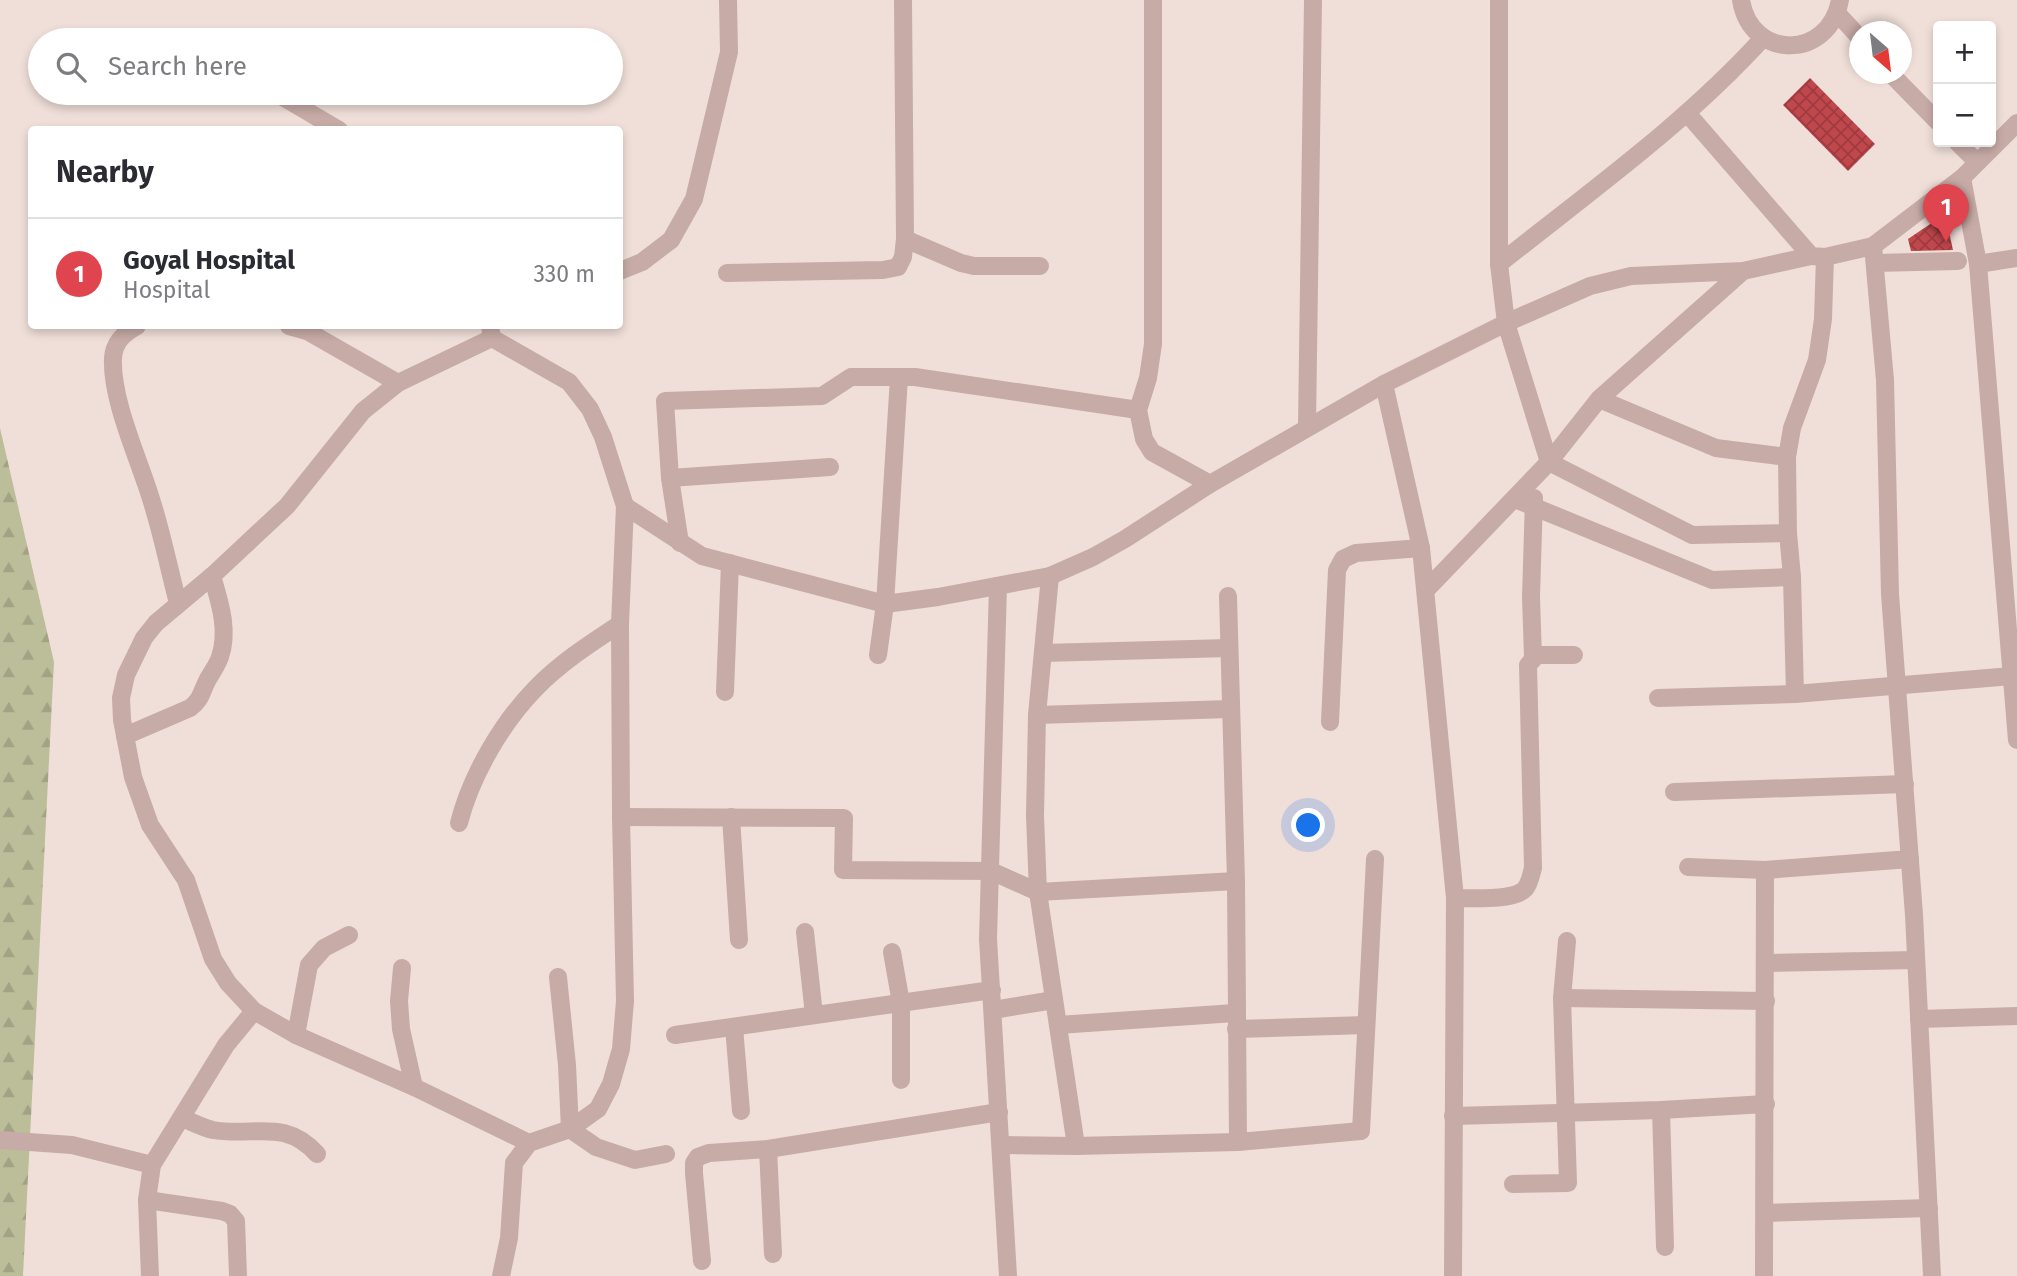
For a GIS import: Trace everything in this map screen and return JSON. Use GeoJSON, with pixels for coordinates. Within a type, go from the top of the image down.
{"type":"FeatureCollection","features":[{"type":"Feature","properties":{"kind":"street"},"geometry":{"type":"LineString","coordinates":[[623,270],[642,262],[671,240],[694,199],[729,52],[728,0]]}},
{"type":"Feature","properties":{"kind":"street"},"geometry":{"type":"LineString","coordinates":[[727,273],[890,270],[898,267],[903,257],[905,239],[903,0]]}},
{"type":"Feature","properties":{"kind":"street"},"geometry":{"type":"LineString","coordinates":[[1153,0],[1153,344],[1148,378],[1138,410],[1144,439],[1152,453],[1210,484]]}},
{"type":"Feature","properties":{"kind":"street"},"geometry":{"type":"LineString","coordinates":[[1307,426],[1313,0]]}},
{"type":"Feature","properties":{"kind":"street"},"geometry":{"type":"LineString","coordinates":[[1499,0],[1499,264],[1506,323],[1549,462],[1692,535],[1787,533]]}},
{"type":"Feature","properties":{"kind":"street"},"geometry":{"type":"LineString","coordinates":[[1741,0],[1743,12],[1751,26],[1763,38],[1776,44],[1791,46],[1806,44],[1820,37],[1830,26],[1839,6]]}},
{"type":"Feature","properties":{"kind":"street"},"geometry":{"type":"LineString","coordinates":[[1839,6],[1849,21]]}},
{"type":"Feature","properties":{"kind":"street"},"geometry":{"type":"LineString","coordinates":[[1499,264],[1687,113],[1763,38]]}},
{"type":"Feature","properties":{"kind":"street"},"geometry":{"type":"LineString","coordinates":[[1901,84],[1933,117]]}},
{"type":"Feature","properties":{"kind":"street"},"geometry":{"type":"LineString","coordinates":[[296,105],[332,126]]}},
{"type":"Feature","properties":{"kind":"street"},"geometry":{"type":"LineString","coordinates":[[1687,113],[1818,256],[1823,319],[1817,360],[1792,428],[1787,457],[1787,533],[1792,577],[1795,694]]}},
{"type":"Feature","properties":{"kind":"street"},"geometry":{"type":"LineString","coordinates":[[1874,255],[1962,178],[2017,123]]}},
{"type":"Feature","properties":{"kind":"street"},"geometry":{"type":"LineString","coordinates":[[1962,147],[1977,162]]}},
{"type":"Feature","properties":{"kind":"street"},"geometry":{"type":"LineString","coordinates":[[1962,178],[1978,264],[2013,649],[2012,676],[2017,740]]}},
{"type":"Feature","properties":{"kind":"street"},"geometry":{"type":"LineString","coordinates":[[905,239],[974,266],[1040,266]]}},
{"type":"Feature","properties":{"kind":"street"},"geometry":{"type":"LineString","coordinates":[[1874,255],[1885,380],[1890,594],[1910,859],[1932,1276]]}},
{"type":"Feature","properties":{"kind":"street"},"geometry":{"type":"LineString","coordinates":[[625,506],[702,556],[885,604],[998,586],[1050,576],[1104,551],[1307,426],[1384,384],[1506,323],[1590,286],[1631,275],[1743,271],[1818,256],[1874,255],[1958,261]]}},
{"type":"Feature","properties":{"kind":"street"},"geometry":{"type":"LineString","coordinates":[[1978,264],[2017,258]]}},
{"type":"Feature","properties":{"kind":"street"},"geometry":{"type":"LineString","coordinates":[[1426,590],[1549,462],[1599,399],[1743,271]]}},
{"type":"Feature","properties":{"kind":"street"},"geometry":{"type":"LineString","coordinates":[[132,329],[119,338],[113,357],[117,386],[127,430],[158,520],[178,603]]}},
{"type":"Feature","properties":{"kind":"street"},"geometry":{"type":"LineString","coordinates":[[300,329],[398,383]]}},
{"type":"Feature","properties":{"kind":"street"},"geometry":{"type":"LineString","coordinates":[[502,1276],[509,1238],[514,1163],[529,1143],[570,1129],[598,1109],[611,1084],[621,1049],[625,1002],[620,624],[625,506],[603,437],[590,409],[569,382],[491,332],[398,383],[363,411],[287,506],[212,576],[156,623],[144,638],[126,675],[121,698],[125,736],[139,800],[150,825],[186,880],[214,959],[228,983],[254,1011],[296,1035],[414,1087],[529,1143]]}},
{"type":"Feature","properties":{"kind":"street"},"geometry":{"type":"LineString","coordinates":[[680,543],[670,478],[665,401],[822,396],[851,377],[915,377],[1138,410]]}},
{"type":"Feature","properties":{"kind":"street"},"geometry":{"type":"LineString","coordinates":[[878,655],[885,604],[899,377]]}},
{"type":"Feature","properties":{"kind":"street"},"geometry":{"type":"LineString","coordinates":[[1384,384],[1421,548],[1455,898],[1453,1276]]}},
{"type":"Feature","properties":{"kind":"street"},"geometry":{"type":"LineString","coordinates":[[1599,399],[1716,449],[1787,457]]}},
{"type":"Feature","properties":{"kind":"street"},"geometry":{"type":"LineString","coordinates":[[670,478],[830,467]]}},
{"type":"Feature","properties":{"kind":"street"},"geometry":{"type":"LineString","coordinates":[[1533,659],[1531,597],[1534,478]]}},
{"type":"Feature","properties":{"kind":"street"},"geometry":{"type":"LineString","coordinates":[[1515,499],[1712,580],[1792,577]]}},
{"type":"Feature","properties":{"kind":"street"},"geometry":{"type":"LineString","coordinates":[[1330,722],[1337,570],[1343,559],[1356,553],[1421,548]]}},
{"type":"Feature","properties":{"kind":"street"},"geometry":{"type":"LineString","coordinates":[[725,692],[730,564]]}},
{"type":"Feature","properties":{"kind":"street"},"geometry":{"type":"LineString","coordinates":[[125,736],[190,708],[203,695],[208,678],[220,658],[224,638],[221,607],[212,576]]}},
{"type":"Feature","properties":{"kind":"street"},"geometry":{"type":"LineString","coordinates":[[1050,576],[1037,715],[1035,816],[1038,892],[1076,1146]]}},
{"type":"Feature","properties":{"kind":"street"},"geometry":{"type":"LineString","coordinates":[[998,586],[988,939],[1008,1276]]}},
{"type":"Feature","properties":{"kind":"street"},"geometry":{"type":"LineString","coordinates":[[1228,596],[1236,881],[1238,1142]]}},
{"type":"Feature","properties":{"kind":"street"},"geometry":{"type":"LineString","coordinates":[[459,823],[465,800],[515,713],[536,688],[561,666],[620,624]]}},
{"type":"Feature","properties":{"kind":"street"},"geometry":{"type":"LineString","coordinates":[[1043,653],[1229,648]]}},
{"type":"Feature","properties":{"kind":"street"},"geometry":{"type":"LineString","coordinates":[[1455,898],[1514,896],[1530,882],[1533,868],[1528,665],[1533,659],[1544,654],[1574,655]]}},
{"type":"Feature","properties":{"kind":"street"},"geometry":{"type":"LineString","coordinates":[[1658,698],[1795,694],[2012,676]]}},
{"type":"Feature","properties":{"kind":"street"},"geometry":{"type":"LineString","coordinates":[[1037,715],[1230,709]]}},
{"type":"Feature","properties":{"kind":"street"},"geometry":{"type":"LineString","coordinates":[[1674,792],[1905,785]]}},
{"type":"Feature","properties":{"kind":"street"},"geometry":{"type":"LineString","coordinates":[[621,817],[844,818],[843,870],[990,871],[1038,892],[1236,881]]}},
{"type":"Feature","properties":{"kind":"street"},"geometry":{"type":"LineString","coordinates":[[731,817],[739,940]]}},
{"type":"Feature","properties":{"kind":"street"},"geometry":{"type":"LineString","coordinates":[[1000,1145],[1238,1142],[1361,1131],[1375,859]]}},
{"type":"Feature","properties":{"kind":"street"},"geometry":{"type":"LineString","coordinates":[[1688,867],[1765,870],[1910,859]]}},
{"type":"Feature","properties":{"kind":"street"},"geometry":{"type":"LineString","coordinates":[[1764,1276],[1765,870]]}},
{"type":"Feature","properties":{"kind":"street"},"geometry":{"type":"LineString","coordinates":[[805,932],[814,1015]]}},
{"type":"Feature","properties":{"kind":"street"},"geometry":{"type":"LineString","coordinates":[[296,1035],[309,965],[324,948],[349,936]]}},
{"type":"Feature","properties":{"kind":"street"},"geometry":{"type":"LineString","coordinates":[[1513,1184],[1568,1183],[1562,998],[1567,941]]}},
{"type":"Feature","properties":{"kind":"street"},"geometry":{"type":"LineString","coordinates":[[892,952],[901,1003],[901,1080]]}},
{"type":"Feature","properties":{"kind":"street"},"geometry":{"type":"LineString","coordinates":[[1765,963],[1916,960]]}},
{"type":"Feature","properties":{"kind":"street"},"geometry":{"type":"LineString","coordinates":[[402,968],[399,1002],[401,1028],[414,1087]]}},
{"type":"Feature","properties":{"kind":"street"},"geometry":{"type":"LineString","coordinates":[[558,977],[570,1129]]}},
{"type":"Feature","properties":{"kind":"street"},"geometry":{"type":"LineString","coordinates":[[675,1035],[992,989]]}},
{"type":"Feature","properties":{"kind":"street"},"geometry":{"type":"LineString","coordinates":[[1562,998],[1766,1001]]}},
{"type":"Feature","properties":{"kind":"street"},"geometry":{"type":"LineString","coordinates":[[993,1010],[1054,1000]]}},
{"type":"Feature","properties":{"kind":"street"},"geometry":{"type":"LineString","coordinates":[[150,1276],[146,1200],[152,1165],[226,1045],[254,1011]]}},
{"type":"Feature","properties":{"kind":"street"},"geometry":{"type":"LineString","coordinates":[[1919,1019],[2017,1016]]}},
{"type":"Feature","properties":{"kind":"street"},"geometry":{"type":"LineString","coordinates":[[1058,1026],[1236,1021],[1366,1024]]}},
{"type":"Feature","properties":{"kind":"street"},"geometry":{"type":"LineString","coordinates":[[734,1027],[741,1111]]}},
{"type":"Feature","properties":{"kind":"street"},"geometry":{"type":"LineString","coordinates":[[1453,1116],[1766,1104]]}},
{"type":"Feature","properties":{"kind":"street"},"geometry":{"type":"LineString","coordinates":[[1661,1110],[1665,1247]]}},
{"type":"Feature","properties":{"kind":"street"},"geometry":{"type":"LineString","coordinates":[[702,1261],[694,1173],[694,1163],[698,1157],[709,1153],[768,1149],[999,1112]]}},
{"type":"Feature","properties":{"kind":"street"},"geometry":{"type":"LineString","coordinates":[[182,1118],[216,1130],[244,1130],[295,1136],[305,1141],[317,1154]]}},
{"type":"Feature","properties":{"kind":"street"},"geometry":{"type":"LineString","coordinates":[[570,1129],[596,1147],[635,1160],[666,1154]]}},
{"type":"Feature","properties":{"kind":"street"},"geometry":{"type":"LineString","coordinates":[[0,1140],[72,1145],[152,1165]]}},
{"type":"Feature","properties":{"kind":"street"},"geometry":{"type":"LineString","coordinates":[[768,1149],[773,1254]]}},
{"type":"Feature","properties":{"kind":"street"},"geometry":{"type":"LineString","coordinates":[[146,1200],[230,1214],[236,1221],[238,1276]]}},
{"type":"Feature","properties":{"kind":"street"},"geometry":{"type":"LineString","coordinates":[[1765,1213],[1929,1208]]}},
{"type":"Feature","properties":{"kind":"green space"},"geometry":{"type":"Polygon","coordinates":[[[0,428],[54,662],[23,1276],[0,1276],[0,428]]]}},
{"type":"Feature","properties":{"kind":"building"},"geometry":{"type":"Polygon","coordinates":[[[1810,78],[1875,144],[1848,171],[1783,105],[1810,78]]]}},
{"type":"Feature","properties":{"kind":"building"},"geometry":{"type":"Polygon","coordinates":[[[1945,214],[1953,250],[1911,251],[1908,239],[1945,214]]]}},
{"type":"Feature","properties":{"kind":"place","name":"Goyal Hospital"},"geometry":{"type":"Point","coordinates":[1946,242]}}]}
